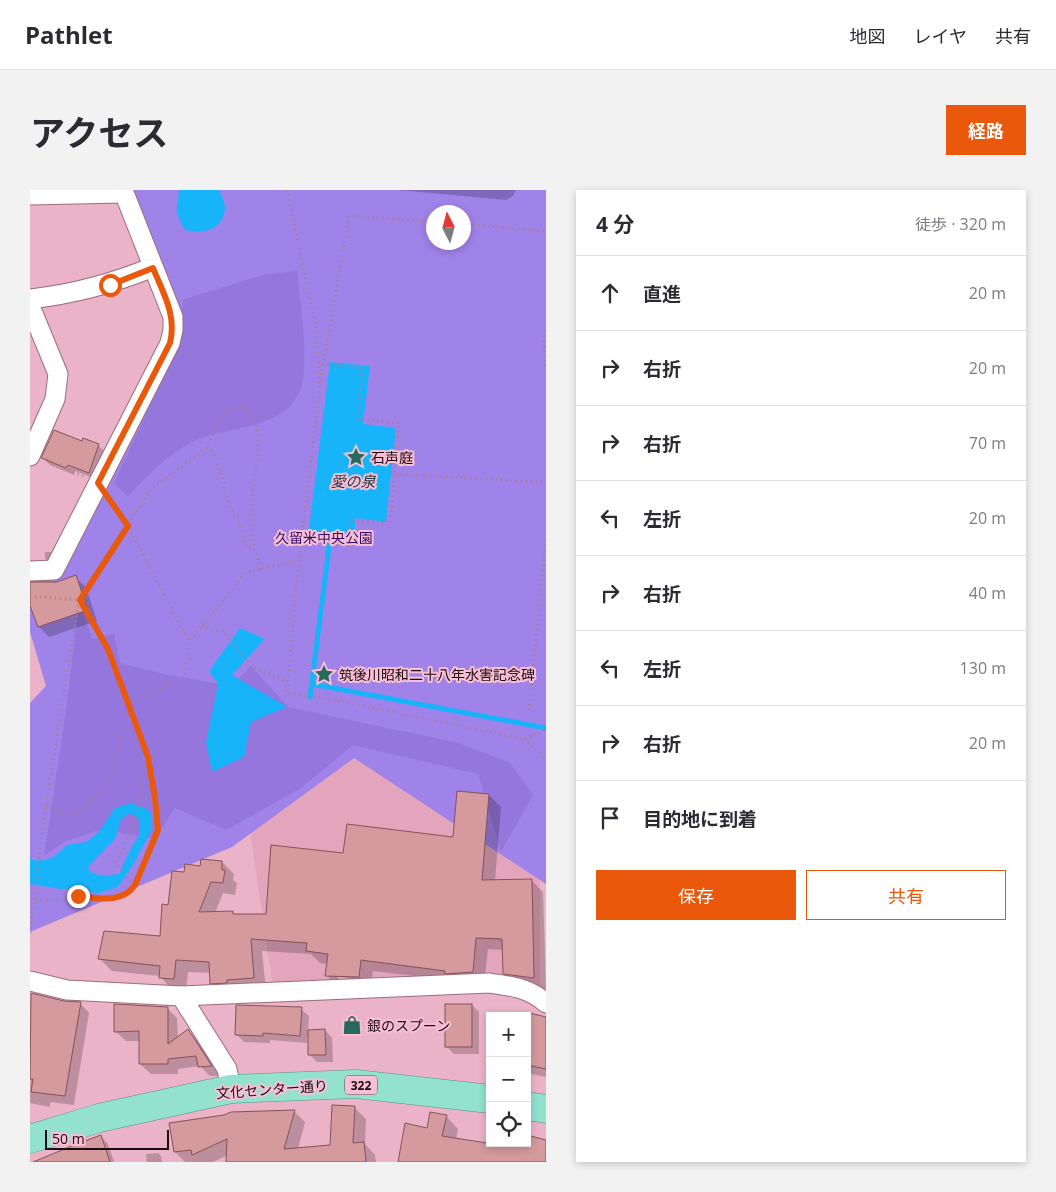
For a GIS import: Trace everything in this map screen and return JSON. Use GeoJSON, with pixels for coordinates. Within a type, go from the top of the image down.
{"type":"FeatureCollection","features":[{"type":"Feature","properties":{"kind":"highway","name":"文化センター通り"},"geometry":{"type":"LineString","coordinates":[[30,1139],[107,1115],[231,1088],[356,1084],[486,1100]]}},
{"type":"Feature","properties":{"kind":"highway"},"geometry":{"type":"LineString","coordinates":[[531,1107],[546,1109]]}},
{"type":"Feature","properties":{"kind":"street"},"geometry":{"type":"LineString","coordinates":[[30,195],[123,191],[173,317],[174,330],[170,343],[54,570],[30,571]]}},
{"type":"Feature","properties":{"kind":"street"},"geometry":{"type":"LineString","coordinates":[[30,299],[66,295],[110,285],[153,268]]}},
{"type":"Feature","properties":{"kind":"street"},"geometry":{"type":"LineString","coordinates":[[30,306],[58,374],[55,399],[31,454]]}},
{"type":"Feature","properties":{"kind":"street"},"geometry":{"type":"LineString","coordinates":[[30,982],[67,990],[181,996],[489,983],[515,986],[535,994],[546,1003]]}},
{"type":"Feature","properties":{"kind":"street"},"geometry":{"type":"LineString","coordinates":[[181,996],[227,1069],[231,1088]]}},
{"type":"Feature","properties":{"kind":"path"},"geometry":{"type":"LineString","coordinates":[[287,190],[316,327],[320,386]]}},
{"type":"Feature","properties":{"kind":"path"},"geometry":{"type":"LineString","coordinates":[[426,221],[348,216],[320,386],[299,560],[287,693],[334,700],[525,740],[546,760]]}},
{"type":"Feature","properties":{"kind":"path"},"geometry":{"type":"LineString","coordinates":[[471,225],[546,231]]}},
{"type":"Feature","properties":{"kind":"path"},"geometry":{"type":"LineString","coordinates":[[546,331],[544,335],[546,370]]}},
{"type":"Feature","properties":{"kind":"path"},"geometry":{"type":"LineString","coordinates":[[302,539],[349,546],[352,520],[390,524],[399,423],[358,419],[362,368],[323,364]]}},
{"type":"Feature","properties":{"kind":"path"},"geometry":{"type":"LineString","coordinates":[[30,933],[36,900],[46,806],[80,600],[151,489],[207,448],[222,414],[243,405],[257,427],[258,451],[251,506],[254,547],[262,569]]}},
{"type":"Feature","properties":{"kind":"path"},"geometry":{"type":"LineString","coordinates":[[207,448],[214,453],[225,485],[223,488],[235,517],[238,517],[247,548],[254,547]]}},
{"type":"Feature","properties":{"kind":"path"},"geometry":{"type":"LineString","coordinates":[[31,454],[98,483],[128,526],[189,642]]}},
{"type":"Feature","properties":{"kind":"path"},"geometry":{"type":"LineString","coordinates":[[391,474],[546,482]]}},
{"type":"Feature","properties":{"kind":"path"},"geometry":{"type":"LineString","coordinates":[[529,710],[546,538]]}},
{"type":"Feature","properties":{"kind":"path"},"geometry":{"type":"LineString","coordinates":[[129,702],[184,677],[189,642],[245,573],[299,560]]}},
{"type":"Feature","properties":{"kind":"path"},"geometry":{"type":"LineString","coordinates":[[30,596],[80,600]]}},
{"type":"Feature","properties":{"kind":"path"},"geometry":{"type":"LineString","coordinates":[[36,900],[62,900],[78,896],[109,899],[130,893],[158,830],[148,757],[108,649],[80,600]]}},
{"type":"Feature","properties":{"kind":"path"},"geometry":{"type":"LineString","coordinates":[[202,626],[224,633],[251,666],[288,682]]}},
{"type":"Feature","properties":{"kind":"path"},"geometry":{"type":"LineString","coordinates":[[46,806],[71,816],[86,808],[116,768],[129,702]]}},
{"type":"Feature","properties":{"kind":"path"},"geometry":{"type":"LineString","coordinates":[[525,740],[546,729]]}},
{"type":"Feature","properties":{"kind":"path"},"geometry":{"type":"LineString","coordinates":[[135,885],[116,864],[135,821],[148,757]]}},
{"type":"Feature","properties":{"kind":"shaded area"},"geometry":{"type":"Polygon","coordinates":[[[297,271],[304,334],[304,368],[299,393],[291,405],[280,414],[255,425],[212,435],[189,444],[160,464],[128,497],[114,483],[166,372],[184,299],[267,274],[297,271]]]}},
{"type":"Feature","properties":{"kind":"shaded area"},"geometry":{"type":"Polygon","coordinates":[[[79,600],[92,639],[114,634],[120,663],[173,676],[232,686],[251,666],[288,707],[459,743],[510,763],[533,795],[501,852],[478,774],[353,745],[301,788],[226,830],[175,808],[154,839],[102,829],[64,842],[44,856],[67,704],[79,600]]]}},
{"type":"Feature","properties":{"kind":"shaded area"},"geometry":{"type":"Polygon","coordinates":[[[317,749],[486,760],[540,860],[540,988],[273,987],[244,790],[317,749]]]}},
{"type":"Feature","properties":{"kind":"green space","name":"久留米中央公園"},"geometry":{"type":"Polygon","coordinates":[[[131,190],[546,190],[546,884],[354,758],[232,847],[30,932],[30,703],[46,686],[30,632],[30,580],[54,570],[183,327],[131,190]]]}},
{"type":"Feature","properties":{"kind":"water"},"geometry":{"type":"Polygon","coordinates":[[[179,190],[219,190],[225,207],[220,222],[205,231],[185,230],[177,210],[179,190]]]}},
{"type":"Feature","properties":{"kind":"water","name":"愛の泉"},"geometry":{"type":"Polygon","coordinates":[[[330,362],[370,366],[363,424],[396,428],[386,522],[355,518],[355,543],[308,537],[330,362]]]}},
{"type":"Feature","properties":{"kind":"water"},"geometry":{"type":"Polygon","coordinates":[[[240,628],[265,639],[232,675],[287,707],[251,722],[244,757],[212,772],[206,742],[218,684],[209,671],[240,628]]]}},
{"type":"Feature","properties":{"kind":"water"},"geometry":{"type":"Polygon","coordinates":[[[131,803],[146,808],[151,814],[152,829],[133,865],[118,887],[96,894],[83,888],[61,889],[30,884],[30,857],[32,860],[47,859],[55,856],[66,845],[86,842],[98,833],[115,808],[131,803]],[[130,813],[121,819],[115,839],[88,867],[90,872],[102,876],[119,874],[140,834],[139,820],[130,813]]]}},
{"type":"Feature","properties":{"kind":"building"},"geometry":{"type":"Polygon","coordinates":[[[54,430],[82,441],[83,438],[99,444],[89,473],[68,465],[66,468],[41,458],[54,430]]]}},
{"type":"Feature","properties":{"kind":"building"},"geometry":{"type":"Polygon","coordinates":[[[76,575],[88,610],[38,627],[30,606],[30,582],[57,582],[76,575]]]}},
{"type":"Feature","properties":{"kind":"building"},"geometry":{"type":"Polygon","coordinates":[[[457,791],[489,794],[482,880],[532,879],[534,978],[503,974],[502,939],[476,938],[473,972],[445,974],[445,971],[361,960],[359,977],[325,976],[328,954],[306,951],[307,943],[251,939],[254,978],[227,980],[227,983],[210,984],[209,962],[176,960],[174,979],[159,978],[160,966],[98,959],[104,931],[160,936],[162,904],[168,905],[172,871],[184,872],[185,864],[200,866],[201,859],[222,861],[222,870],[225,870],[223,883],[211,882],[199,912],[233,911],[233,914],[266,914],[271,845],[343,853],[347,824],[453,837],[457,791]]]}},
{"type":"Feature","properties":{"kind":"building"},"geometry":{"type":"Polygon","coordinates":[[[31,993],[64,1001],[81,1002],[65,1096],[31,1092],[33,1079],[30,1079],[31,993]]]}},
{"type":"Feature","properties":{"kind":"building"},"geometry":{"type":"Polygon","coordinates":[[[114,1004],[168,1007],[168,1044],[188,1029],[212,1066],[198,1067],[196,1056],[168,1059],[168,1064],[139,1064],[139,1031],[114,1032],[114,1004]]]}},
{"type":"Feature","properties":{"kind":"building"},"geometry":{"type":"Polygon","coordinates":[[[445,1004],[472,1004],[472,1047],[445,1047],[445,1004]]]}},
{"type":"Feature","properties":{"kind":"building"},"geometry":{"type":"Polygon","coordinates":[[[236,1005],[302,1007],[300,1036],[263,1033],[263,1036],[235,1035],[236,1005]]]}},
{"type":"Feature","properties":{"kind":"building"},"geometry":{"type":"Polygon","coordinates":[[[531,1013],[546,1017],[546,1069],[531,1066],[531,1013]]]}},
{"type":"Feature","properties":{"kind":"building"},"geometry":{"type":"Polygon","coordinates":[[[325,1029],[326,1055],[308,1055],[308,1030],[325,1029]]]}},
{"type":"Feature","properties":{"kind":"building"},"geometry":{"type":"Polygon","coordinates":[[[332,1105],[355,1106],[353,1143],[364,1142],[366,1162],[226,1162],[227,1139],[192,1155],[191,1150],[174,1152],[169,1123],[224,1115],[231,1112],[295,1110],[284,1149],[330,1145],[332,1105]]]}},
{"type":"Feature","properties":{"kind":"building"},"geometry":{"type":"Polygon","coordinates":[[[430,1112],[447,1115],[442,1136],[486,1143],[486,1147],[531,1147],[531,1136],[546,1140],[546,1162],[398,1162],[405,1123],[427,1128],[430,1112]]]}},
{"type":"Feature","properties":{"kind":"building"},"geometry":{"type":"Polygon","coordinates":[[[101,1135],[110,1162],[33,1162],[74,1145],[101,1135]]]}},
{"type":"Feature","properties":{"kind":"waterway"},"geometry":{"type":"LineString","coordinates":[[310,697],[330,539]]}},
{"type":"Feature","properties":{"kind":"waterway"},"geometry":{"type":"LineString","coordinates":[[312,684],[546,728]]}},
{"type":"Feature","properties":{"kind":"place","name":"石声庭"},"geometry":{"type":"Point","coordinates":[356,457]}},
{"type":"Feature","properties":{"kind":"place","name":"筑後川昭和二十八年水害記念碑"},"geometry":{"type":"Point","coordinates":[324,674]}},
{"type":"Feature","properties":{"kind":"place","name":"銀のスプーン"},"geometry":{"type":"Point","coordinates":[352,1025]}},
{"type":"Feature","properties":{"kind":"route"},"geometry":{"type":"LineString","coordinates":[[78,896],[109,899],[130,893],[158,830],[148,757],[108,649],[80,600],[128,526],[98,483],[170,343],[174,330],[173,317],[153,268],[110,285]]}}]}
